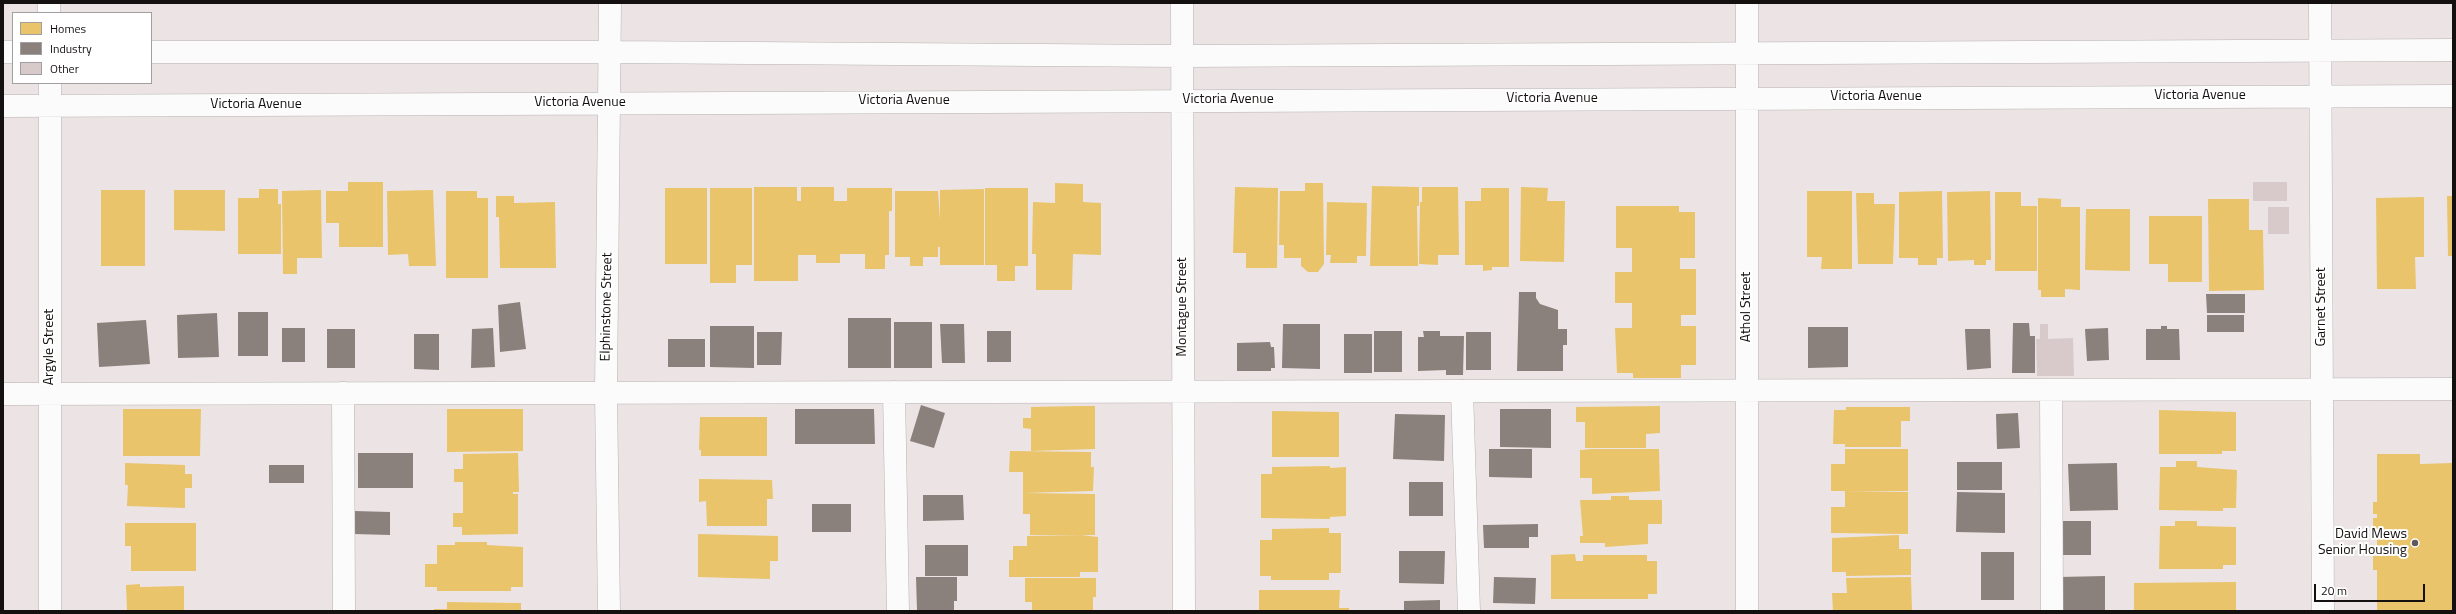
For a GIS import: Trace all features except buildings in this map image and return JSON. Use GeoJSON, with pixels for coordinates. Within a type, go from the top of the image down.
{"type":"FeatureCollection","features":[{"type":"Feature","properties":{"kind":"street","name":"Elphinstone Street"},"geometry":{"type":"LineString","coordinates":[[609,611],[606,392],[610,3]]}},
{"type":"Feature","properties":{"kind":"street","name":"Montague Street"},"geometry":{"type":"LineString","coordinates":[[1182,3],[1184,611]]}},
{"type":"Feature","properties":{"kind":"street","name":"Athol Street"},"geometry":{"type":"LineString","coordinates":[[1747,3],[1747,611]]}},
{"type":"Feature","properties":{"kind":"street","name":"Garnet Street"},"geometry":{"type":"LineString","coordinates":[[2320,3],[2323,611]]}},
{"type":"Feature","properties":{"kind":"street"},"geometry":{"type":"LineString","coordinates":[[152,52],[609,52],[1182,56],[2453,50]]}},
{"type":"Feature","properties":{"kind":"street","name":"Argyle Street"},"geometry":{"type":"LineString","coordinates":[[50,84],[50,611]]}},
{"type":"Feature","properties":{"kind":"street","name":"Victoria Avenue"},"geometry":{"type":"LineString","coordinates":[[3,106],[2320,95],[2453,96]]}},
{"type":"Feature","properties":{"kind":"street"},"geometry":{"type":"LineString","coordinates":[[3,394],[343,392],[2453,389]]}},
{"type":"Feature","properties":{"kind":"street"},"geometry":{"type":"LineString","coordinates":[[2051,390],[2052,611]]}},
{"type":"Feature","properties":{"kind":"street"},"geometry":{"type":"LineString","coordinates":[[1462,391],[1469,611]]}},
{"type":"Feature","properties":{"kind":"street"},"geometry":{"type":"LineString","coordinates":[[343,392],[344,611]]}},
{"type":"Feature","properties":{"kind":"street"},"geometry":{"type":"LineString","coordinates":[[894,392],[898,611]]}},
{"type":"Feature","properties":{"kind":"place","name":"David Mews Senior Housing"},"geometry":{"type":"Point","coordinates":[2415,543]}}]}
